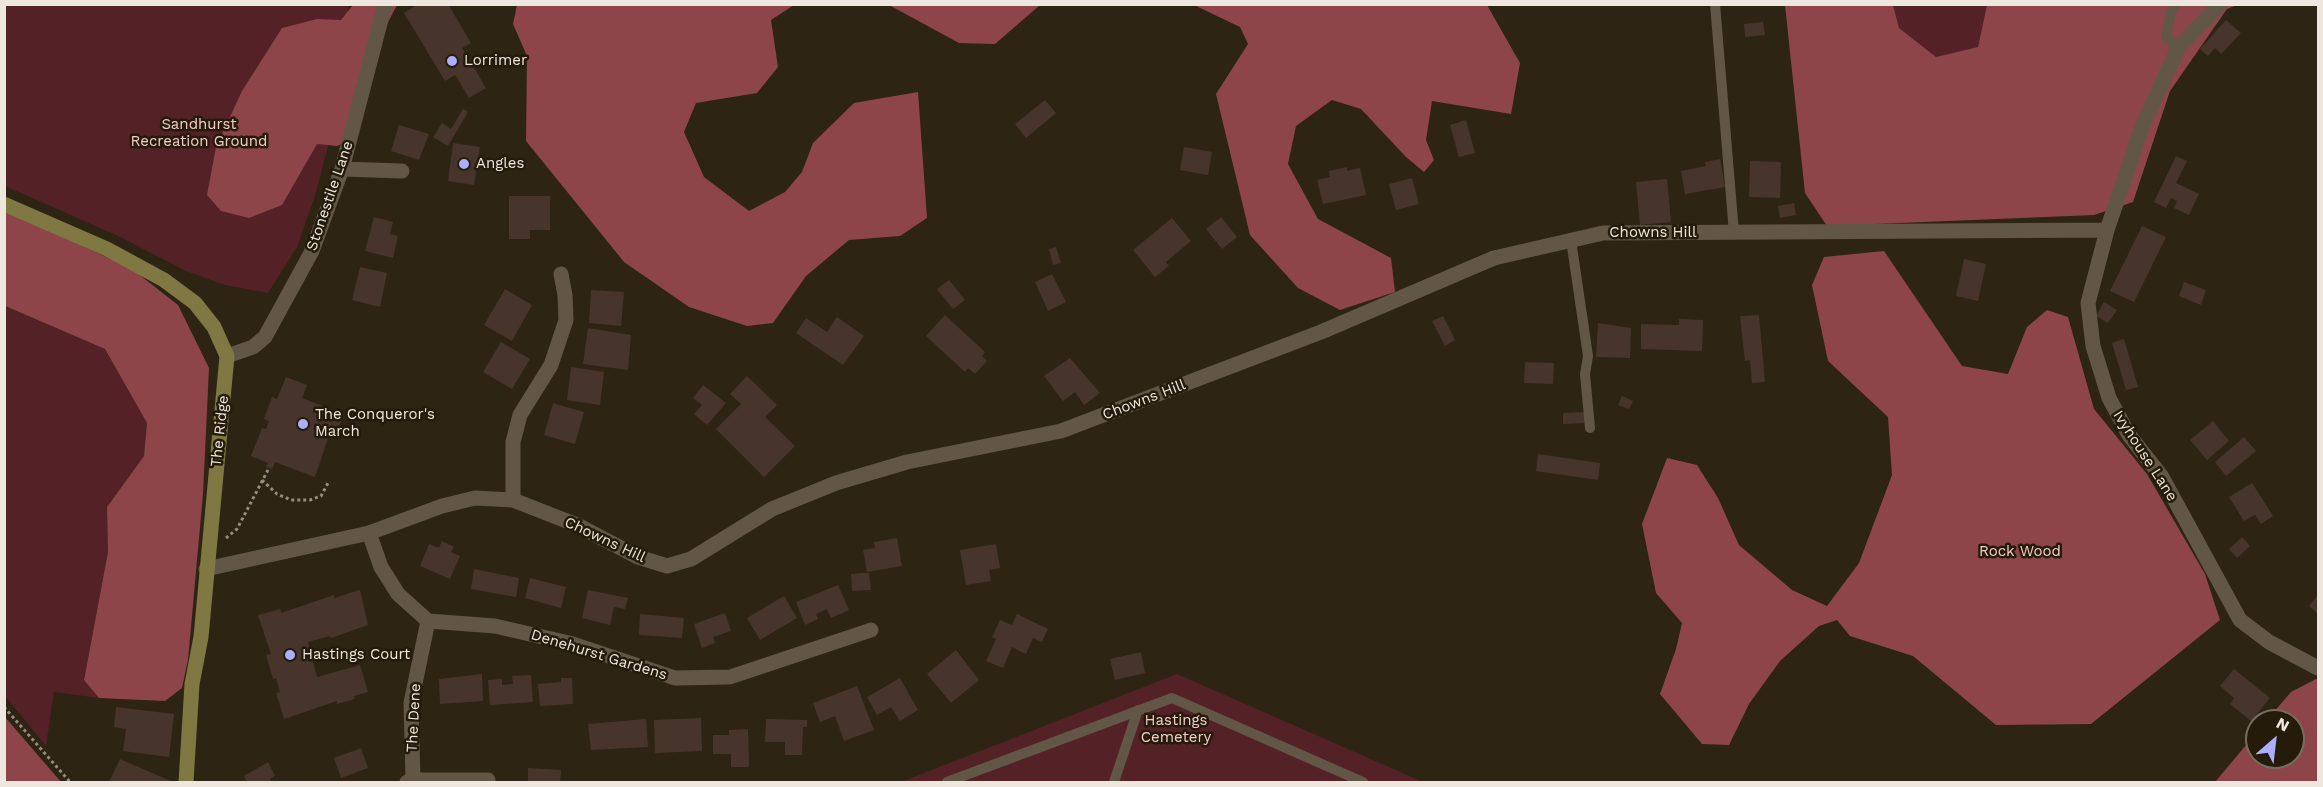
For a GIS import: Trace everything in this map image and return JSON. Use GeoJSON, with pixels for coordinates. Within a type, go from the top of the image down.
{"type":"FeatureCollection","features":[{"type":"Feature","properties":{"kind":"main road","name":"The Ridge"},"geometry":{"type":"LineString","coordinates":[[4,204],[107,249],[164,280],[195,303],[214,327],[227,356],[206,562],[201,637],[192,684],[186,783]]}},
{"type":"Feature","properties":{"kind":"street","name":"Stonestile Lane"},"geometry":{"type":"LineString","coordinates":[[227,356],[253,347],[265,337],[312,251],[342,169],[385,4]]}},
{"type":"Feature","properties":{"kind":"street","name":"Ivyhouse Lane"},"geometry":{"type":"LineString","coordinates":[[2220,4],[2178,48],[2142,127],[2107,230],[2088,303],[2093,346],[2109,398],[2128,435],[2162,477],[2240,620],[2269,642],[2319,668]]}},
{"type":"Feature","properties":{"kind":"street"},"geometry":{"type":"LineString","coordinates":[[342,169],[402,171]]}},
{"type":"Feature","properties":{"kind":"street","name":"Chowns Hill"},"geometry":{"type":"LineString","coordinates":[[206,562],[369,533],[442,506],[475,498],[513,500],[577,525],[638,558],[667,566],[691,559],[772,509],[836,483],[907,462],[1061,431],[1322,332],[1494,258],[1603,233],[2107,230]]}},
{"type":"Feature","properties":{"kind":"street"},"geometry":{"type":"LineString","coordinates":[[513,500],[513,442],[520,415],[551,365],[566,320],[561,274]]}},
{"type":"Feature","properties":{"kind":"street"},"geometry":{"type":"LineString","coordinates":[[369,533],[381,567],[398,594],[428,621]]}},
{"type":"Feature","properties":{"kind":"street","name":"Denehurst Gardens"},"geometry":{"type":"LineString","coordinates":[[428,621],[495,626],[573,644],[675,678],[730,677],[871,630]]}},
{"type":"Feature","properties":{"kind":"street","name":"The Dene"},"geometry":{"type":"LineString","coordinates":[[428,621],[411,703],[410,781],[488,780]]}},
{"type":"Feature","properties":{"kind":"lane"},"geometry":{"type":"LineString","coordinates":[[1715,4],[1734,233]]}},
{"type":"Feature","properties":{"kind":"lane"},"geometry":{"type":"LineString","coordinates":[[2177,4],[2171,12],[2166,37],[2178,48]]}},
{"type":"Feature","properties":{"kind":"lane"},"geometry":{"type":"LineString","coordinates":[[1571,240],[1587,356],[1585,374],[1590,428]]}},
{"type":"Feature","properties":{"kind":"lane"},"geometry":{"type":"LineString","coordinates":[[947,783],[973,778],[1172,698],[1355,781]]}},
{"type":"Feature","properties":{"kind":"lane"},"geometry":{"type":"LineString","coordinates":[[1114,783],[1138,710]]}},
{"type":"Feature","properties":{"kind":"path"},"geometry":{"type":"LineString","coordinates":[[206,562],[237,529],[269,468]]}},
{"type":"Feature","properties":{"kind":"path"},"geometry":{"type":"LineString","coordinates":[[262,480],[284,497],[310,501],[321,496],[328,483]]}},
{"type":"Feature","properties":{"kind":"path"},"geometry":{"type":"LineString","coordinates":[[4,707],[70,783]]}},
{"type":"Feature","properties":{"kind":"green space","name":"Sandhurst Recreation Ground"},"geometry":{"type":"Polygon","coordinates":[[[4,5],[349,5],[328,147],[315,196],[297,247],[268,293],[225,285],[186,271],[116,235],[5,186],[4,5]]]}},
{"type":"Feature","properties":{"kind":"green space"},"geometry":{"type":"Polygon","coordinates":[[[353,5],[397,5],[386,26],[353,139],[337,146],[317,144],[282,205],[249,218],[221,211],[207,195],[216,147],[242,91],[282,28],[317,19],[341,20],[353,5]]]}},
{"type":"Feature","properties":{"kind":"green space"},"geometry":{"type":"Polygon","coordinates":[[[517,5],[794,5],[771,20],[778,67],[757,93],[696,103],[684,132],[704,177],[749,211],[785,192],[802,172],[813,143],[854,103],[918,92],[927,218],[900,236],[849,240],[806,276],[773,323],[747,326],[689,307],[624,262],[526,141],[527,56],[513,24],[517,5]]]}},
{"type":"Feature","properties":{"kind":"green space"},"geometry":{"type":"Polygon","coordinates":[[[889,5],[1040,5],[995,44],[959,43],[889,5]]]}},
{"type":"Feature","properties":{"kind":"green space"},"geometry":{"type":"Polygon","coordinates":[[[1194,5],[1487,5],[1520,63],[1511,114],[1432,101],[1426,140],[1434,160],[1424,172],[1406,157],[1361,109],[1332,100],[1296,126],[1288,164],[1318,219],[1391,258],[1395,292],[1340,310],[1298,288],[1250,235],[1216,94],[1248,44],[1240,27],[1194,5]]]}},
{"type":"Feature","properties":{"kind":"green space"},"geometry":{"type":"Polygon","coordinates":[[[1785,5],[1893,5],[1899,28],[1936,57],[1978,47],[1987,5],[2237,5],[2227,9],[2170,91],[2133,202],[2094,215],[1827,226],[1805,193],[1785,5]]]}},
{"type":"Feature","properties":{"kind":"green space"},"geometry":{"type":"Polygon","coordinates":[[[1893,5],[1987,5],[1978,47],[1936,58],[1899,28],[1893,5]]]}},
{"type":"Feature","properties":{"kind":"green space"},"geometry":{"type":"Polygon","coordinates":[[[4,210],[132,269],[178,305],[209,368],[203,494],[188,660],[182,688],[165,701],[99,698],[84,680],[108,552],[107,507],[144,456],[147,423],[105,349],[5,306],[4,210]]]}},
{"type":"Feature","properties":{"kind":"green space","name":"Rock Wood"},"geometry":{"type":"Polygon","coordinates":[[[1884,251],[1962,366],[2008,374],[2027,327],[2047,310],[2068,317],[2094,409],[2147,474],[2205,574],[2220,620],[2091,724],[1996,725],[1913,656],[1850,636],[1837,620],[1819,626],[1780,661],[1749,704],[1729,745],[1702,744],[1660,694],[1676,649],[1682,623],[1656,593],[1642,524],[1667,458],[1697,465],[1718,498],[1739,545],[1792,590],[1827,606],[1859,563],[1892,475],[1888,417],[1828,361],[1812,285],[1824,257],[1884,251]]]}},
{"type":"Feature","properties":{"kind":"green space"},"geometry":{"type":"Polygon","coordinates":[[[4,306],[105,349],[147,423],[144,456],[107,507],[108,552],[84,680],[99,698],[54,692],[46,746],[5,696],[4,306]]]}},
{"type":"Feature","properties":{"kind":"green space","name":"Hastings Cemetery"},"geometry":{"type":"Polygon","coordinates":[[[1177,674],[1423,782],[901,782],[1177,674]]]}},
{"type":"Feature","properties":{"kind":"green space"},"geometry":{"type":"Polygon","coordinates":[[[2318,678],[2318,782],[2215,782],[2245,746],[2245,769],[2305,769],[2305,709],[2276,709],[2291,692],[2318,678]]]}},
{"type":"Feature","properties":{"kind":"green space"},"geometry":{"type":"Polygon","coordinates":[[[5,717],[61,782],[5,782],[5,717]]]}},
{"type":"Feature","properties":{"kind":"building","name":"Lorrimer"},"geometry":{"type":"Polygon","coordinates":[[[418,4],[448,4],[471,43],[462,48],[486,88],[469,98],[455,75],[445,81],[404,13],[418,4]]]}},
{"type":"Feature","properties":{"kind":"building"},"geometry":{"type":"Polygon","coordinates":[[[2226,20],[2241,33],[2221,54],[2215,48],[2208,56],[2200,49],[2226,20]]]}},
{"type":"Feature","properties":{"kind":"building"},"geometry":{"type":"Polygon","coordinates":[[[1763,22],[1765,35],[1745,37],[1744,24],[1763,22]]]}},
{"type":"Feature","properties":{"kind":"building"},"geometry":{"type":"Polygon","coordinates":[[[1045,100],[1056,113],[1026,138],[1015,124],[1045,100]]]}},
{"type":"Feature","properties":{"kind":"building"},"geometry":{"type":"Polygon","coordinates":[[[463,109],[468,112],[448,146],[433,137],[442,123],[451,129],[463,109]]]}},
{"type":"Feature","properties":{"kind":"building"},"geometry":{"type":"Polygon","coordinates":[[[1466,120],[1475,153],[1459,157],[1450,125],[1466,120]]]}},
{"type":"Feature","properties":{"kind":"building"},"geometry":{"type":"Polygon","coordinates":[[[399,125],[429,134],[419,160],[391,151],[399,125]]]}},
{"type":"Feature","properties":{"kind":"building","name":"Angles"},"geometry":{"type":"Polygon","coordinates":[[[453,143],[480,147],[474,185],[448,181],[453,143]]]}},
{"type":"Feature","properties":{"kind":"building"},"geometry":{"type":"Polygon","coordinates":[[[1184,147],[1212,152],[1208,175],[1180,170],[1184,147]]]}},
{"type":"Feature","properties":{"kind":"building"},"geometry":{"type":"Polygon","coordinates":[[[2176,156],[2187,161],[2176,183],[2199,194],[2189,215],[2174,208],[2177,201],[2171,198],[2166,208],[2154,202],[2176,156]]]}},
{"type":"Feature","properties":{"kind":"building"},"geometry":{"type":"Polygon","coordinates":[[[1720,159],[1725,187],[1685,194],[1681,171],[1706,166],[1705,162],[1720,159]]]}},
{"type":"Feature","properties":{"kind":"building"},"geometry":{"type":"Polygon","coordinates":[[[1750,161],[1781,162],[1780,198],[1749,197],[1750,161]]]}},
{"type":"Feature","properties":{"kind":"building"},"geometry":{"type":"Polygon","coordinates":[[[1347,167],[1347,171],[1360,168],[1366,195],[1323,204],[1317,180],[1330,177],[1329,171],[1347,167]]]}},
{"type":"Feature","properties":{"kind":"building"},"geometry":{"type":"Polygon","coordinates":[[[1412,178],[1419,204],[1396,210],[1389,184],[1412,178]]]}},
{"type":"Feature","properties":{"kind":"building"},"geometry":{"type":"Polygon","coordinates":[[[1667,179],[1671,222],[1640,225],[1636,182],[1667,179]]]}},
{"type":"Feature","properties":{"kind":"building"},"geometry":{"type":"Polygon","coordinates":[[[509,196],[550,196],[550,230],[530,230],[530,239],[509,239],[509,196]]]}},
{"type":"Feature","properties":{"kind":"building"},"geometry":{"type":"Polygon","coordinates":[[[1794,203],[1796,215],[1780,218],[1778,206],[1794,203]]]}},
{"type":"Feature","properties":{"kind":"building"},"geometry":{"type":"Polygon","coordinates":[[[374,217],[393,222],[390,234],[398,236],[393,258],[365,251],[374,217]]]}},
{"type":"Feature","properties":{"kind":"building"},"geometry":{"type":"Polygon","coordinates":[[[1221,217],[1237,237],[1222,249],[1206,229],[1221,217]]]}},
{"type":"Feature","properties":{"kind":"building"},"geometry":{"type":"Polygon","coordinates":[[[1172,218],[1191,241],[1166,262],[1169,266],[1155,277],[1133,250],[1172,218]]]}},
{"type":"Feature","properties":{"kind":"building"},"geometry":{"type":"Polygon","coordinates":[[[2142,226],[2166,237],[2134,302],[2110,291],[2142,226]]]}},
{"type":"Feature","properties":{"kind":"building"},"geometry":{"type":"Polygon","coordinates":[[[1056,247],[1061,263],[1053,265],[1049,249],[1056,247]]]}},
{"type":"Feature","properties":{"kind":"building"},"geometry":{"type":"Polygon","coordinates":[[[1964,259],[1986,264],[1978,301],[1956,296],[1964,259]]]}},
{"type":"Feature","properties":{"kind":"building"},"geometry":{"type":"Polygon","coordinates":[[[360,267],[387,273],[380,307],[352,300],[360,267]]]}},
{"type":"Feature","properties":{"kind":"building"},"geometry":{"type":"Polygon","coordinates":[[[1052,274],[1066,302],[1048,311],[1035,282],[1052,274]]]}},
{"type":"Feature","properties":{"kind":"building"},"geometry":{"type":"Polygon","coordinates":[[[949,280],[965,300],[953,309],[937,289],[949,280]]]}},
{"type":"Feature","properties":{"kind":"building"},"geometry":{"type":"Polygon","coordinates":[[[2184,282],[2206,290],[2201,305],[2179,296],[2184,282]]]}},
{"type":"Feature","properties":{"kind":"building"},"geometry":{"type":"Polygon","coordinates":[[[505,289],[532,305],[512,341],[484,325],[505,289]]]}},
{"type":"Feature","properties":{"kind":"building"},"geometry":{"type":"Polygon","coordinates":[[[591,290],[624,292],[621,326],[589,323],[591,290]]]}},
{"type":"Feature","properties":{"kind":"building"},"geometry":{"type":"Polygon","coordinates":[[[2104,302],[2117,310],[2108,323],[2096,316],[2104,302]]]}},
{"type":"Feature","properties":{"kind":"building"},"geometry":{"type":"Polygon","coordinates":[[[945,315],[985,352],[982,356],[987,361],[975,374],[968,368],[965,372],[926,336],[945,315]]]}},
{"type":"Feature","properties":{"kind":"building"},"geometry":{"type":"Polygon","coordinates":[[[1759,315],[1765,382],[1752,383],[1750,360],[1745,361],[1740,316],[1759,315]]]}},
{"type":"Feature","properties":{"kind":"building"},"geometry":{"type":"Polygon","coordinates":[[[1443,316],[1455,340],[1445,346],[1432,321],[1443,316]]]}},
{"type":"Feature","properties":{"kind":"building"},"geometry":{"type":"Polygon","coordinates":[[[837,317],[864,336],[843,365],[796,333],[806,318],[827,332],[837,317]]]}},
{"type":"Feature","properties":{"kind":"building"},"geometry":{"type":"Polygon","coordinates":[[[1679,319],[1703,320],[1702,351],[1641,349],[1641,324],[1679,325],[1679,319]]]}},
{"type":"Feature","properties":{"kind":"building"},"geometry":{"type":"Polygon","coordinates":[[[1598,323],[1631,328],[1630,358],[1596,357],[1598,323]]]}},
{"type":"Feature","properties":{"kind":"building"},"geometry":{"type":"Polygon","coordinates":[[[588,328],[631,335],[628,370],[583,364],[588,328]]]}},
{"type":"Feature","properties":{"kind":"building"},"geometry":{"type":"Polygon","coordinates":[[[2124,339],[2138,387],[2126,390],[2112,343],[2124,339]]]}},
{"type":"Feature","properties":{"kind":"building"},"geometry":{"type":"Polygon","coordinates":[[[501,342],[530,359],[512,389],[483,372],[501,342]]]}},
{"type":"Feature","properties":{"kind":"building"},"geometry":{"type":"Polygon","coordinates":[[[1070,358],[1100,393],[1084,405],[1075,392],[1063,401],[1044,376],[1070,358]]]}},
{"type":"Feature","properties":{"kind":"building"},"geometry":{"type":"Polygon","coordinates":[[[1525,362],[1554,363],[1553,384],[1524,383],[1525,362]]]}},
{"type":"Feature","properties":{"kind":"building"},"geometry":{"type":"Polygon","coordinates":[[[571,367],[604,372],[600,405],[567,400],[571,367]]]}},
{"type":"Feature","properties":{"kind":"building"},"geometry":{"type":"Polygon","coordinates":[[[747,376],[777,405],[765,417],[795,446],[764,477],[716,429],[741,404],[730,394],[747,376]]]}},
{"type":"Feature","properties":{"kind":"building","name":"The Conqueror's March"},"geometry":{"type":"Polygon","coordinates":[[[286,377],[307,385],[302,398],[344,414],[337,431],[331,429],[315,477],[275,462],[272,469],[266,467],[268,463],[251,456],[262,428],[266,429],[269,421],[264,419],[272,397],[277,399],[286,377]]]}},
{"type":"Feature","properties":{"kind":"building"},"geometry":{"type":"Polygon","coordinates":[[[703,385],[726,403],[707,425],[694,414],[702,405],[693,398],[703,385]]]}},
{"type":"Feature","properties":{"kind":"building"},"geometry":{"type":"Polygon","coordinates":[[[1622,396],[1633,401],[1629,409],[1618,405],[1622,396]]]}},
{"type":"Feature","properties":{"kind":"building"},"geometry":{"type":"Polygon","coordinates":[[[553,403],[584,412],[575,444],[544,435],[553,403]]]}},
{"type":"Feature","properties":{"kind":"building"},"geometry":{"type":"Polygon","coordinates":[[[1585,412],[1585,423],[1563,424],[1563,413],[1585,412]]]}},
{"type":"Feature","properties":{"kind":"building"},"geometry":{"type":"Polygon","coordinates":[[[2213,421],[2229,441],[2207,460],[2190,440],[2213,421]]]}},
{"type":"Feature","properties":{"kind":"building"},"geometry":{"type":"Polygon","coordinates":[[[2244,437],[2256,451],[2226,476],[2215,462],[2244,437]]]}},
{"type":"Feature","properties":{"kind":"building"},"geometry":{"type":"Polygon","coordinates":[[[1538,454],[1600,463],[1598,480],[1536,471],[1538,454]]]}},
{"type":"Feature","properties":{"kind":"building"},"geometry":{"type":"Polygon","coordinates":[[[2252,483],[2273,516],[2261,524],[2255,515],[2244,521],[2229,497],[2252,483]]]}},
{"type":"Feature","properties":{"kind":"building"},"geometry":{"type":"Polygon","coordinates":[[[2242,537],[2250,546],[2237,558],[2229,549],[2242,537]]]}},
{"type":"Feature","properties":{"kind":"building"},"geometry":{"type":"Polygon","coordinates":[[[897,538],[902,566],[867,572],[863,550],[875,548],[874,542],[897,538]]]}},
{"type":"Feature","properties":{"kind":"building"},"geometry":{"type":"Polygon","coordinates":[[[442,541],[454,547],[451,552],[460,556],[450,579],[420,566],[429,544],[439,548],[442,541]]]}},
{"type":"Feature","properties":{"kind":"building"},"geometry":{"type":"Polygon","coordinates":[[[996,544],[1000,568],[989,570],[991,581],[966,585],[960,550],[996,544]]]}},
{"type":"Feature","properties":{"kind":"building"},"geometry":{"type":"Polygon","coordinates":[[[474,569],[519,578],[516,597],[471,589],[474,569]]]}},
{"type":"Feature","properties":{"kind":"building"},"geometry":{"type":"Polygon","coordinates":[[[869,573],[871,590],[852,591],[851,574],[869,573]]]}},
{"type":"Feature","properties":{"kind":"building"},"geometry":{"type":"Polygon","coordinates":[[[530,578],[566,587],[561,608],[525,598],[530,578]]]}},
{"type":"Feature","properties":{"kind":"building"},"geometry":{"type":"Polygon","coordinates":[[[838,585],[849,610],[831,618],[827,609],[816,614],[818,619],[805,625],[796,602],[838,585]]]}},
{"type":"Feature","properties":{"kind":"building","name":"Hastings Court"},"geometry":{"type":"Polygon","coordinates":[[[360,590],[368,625],[331,638],[330,636],[308,642],[317,677],[360,665],[368,692],[354,696],[355,699],[337,704],[337,701],[284,719],[276,693],[280,692],[276,678],[273,679],[266,655],[271,654],[258,615],[280,609],[281,613],[334,595],[334,598],[360,590]]]}},
{"type":"Feature","properties":{"kind":"building"},"geometry":{"type":"Polygon","coordinates":[[[588,590],[628,598],[625,609],[614,607],[610,625],[582,618],[588,590]]]}},
{"type":"Feature","properties":{"kind":"building"},"geometry":{"type":"Polygon","coordinates":[[[2318,595],[2318,614],[2309,606],[2318,595]]]}},
{"type":"Feature","properties":{"kind":"building"},"geometry":{"type":"Polygon","coordinates":[[[784,596],[797,618],[760,640],[747,618],[784,596]]]}},
{"type":"Feature","properties":{"kind":"building"},"geometry":{"type":"Polygon","coordinates":[[[725,613],[731,631],[713,637],[715,643],[702,648],[694,624],[725,613]]]}},
{"type":"Feature","properties":{"kind":"building"},"geometry":{"type":"Polygon","coordinates":[[[640,614],[684,618],[682,638],[639,635],[640,614]]]}},
{"type":"Feature","properties":{"kind":"building"},"geometry":{"type":"Polygon","coordinates":[[[1017,614],[1048,629],[1042,642],[1033,638],[1026,654],[1012,647],[1003,668],[986,661],[996,639],[992,637],[1000,620],[1012,625],[1017,614]]]}},
{"type":"Feature","properties":{"kind":"building"},"geometry":{"type":"Polygon","coordinates":[[[956,650],[979,680],[951,703],[927,674],[956,650]]]}},
{"type":"Feature","properties":{"kind":"building"},"geometry":{"type":"Polygon","coordinates":[[[1141,652],[1145,673],[1115,680],[1110,659],[1141,652]]]}},
{"type":"Feature","properties":{"kind":"building"},"geometry":{"type":"Polygon","coordinates":[[[2234,669],[2270,698],[2261,709],[2245,709],[2245,716],[2230,704],[2234,698],[2220,686],[2234,669]]]}},
{"type":"Feature","properties":{"kind":"building"},"geometry":{"type":"Polygon","coordinates":[[[482,674],[483,701],[440,704],[439,679],[482,674]]]}},
{"type":"Feature","properties":{"kind":"building"},"geometry":{"type":"Polygon","coordinates":[[[531,675],[533,702],[490,705],[488,680],[502,679],[502,685],[513,684],[512,676],[531,675]]]}},
{"type":"Feature","properties":{"kind":"building"},"geometry":{"type":"Polygon","coordinates":[[[561,678],[572,678],[573,704],[540,706],[538,684],[561,682],[561,678]]]}},
{"type":"Feature","properties":{"kind":"building"},"geometry":{"type":"Polygon","coordinates":[[[900,678],[918,710],[900,721],[891,707],[877,715],[867,697],[900,678]]]}},
{"type":"Feature","properties":{"kind":"building"},"geometry":{"type":"Polygon","coordinates":[[[857,686],[874,730],[844,741],[835,716],[820,722],[813,703],[857,686]]]}},
{"type":"Feature","properties":{"kind":"building"},"geometry":{"type":"Polygon","coordinates":[[[116,707],[174,714],[169,757],[123,751],[126,729],[114,727],[116,707]]]}},
{"type":"Feature","properties":{"kind":"building"},"geometry":{"type":"Polygon","coordinates":[[[701,718],[702,751],[655,753],[654,720],[701,718]]]}},
{"type":"Feature","properties":{"kind":"building"},"geometry":{"type":"Polygon","coordinates":[[[646,719],[648,747],[591,750],[588,724],[646,719]]]}},
{"type":"Feature","properties":{"kind":"building"},"geometry":{"type":"Polygon","coordinates":[[[766,719],[807,720],[807,727],[803,727],[802,755],[785,755],[785,742],[765,742],[766,719]]]}},
{"type":"Feature","properties":{"kind":"building"},"geometry":{"type":"Polygon","coordinates":[[[748,729],[749,767],[731,767],[731,754],[713,754],[713,735],[729,735],[729,730],[748,729]]]}},
{"type":"Feature","properties":{"kind":"building"},"geometry":{"type":"Polygon","coordinates":[[[361,748],[368,768],[341,778],[334,758],[361,748]]]}},
{"type":"Feature","properties":{"kind":"building"},"geometry":{"type":"Polygon","coordinates":[[[120,759],[173,782],[109,782],[120,759]]]}},
{"type":"Feature","properties":{"kind":"building"},"geometry":{"type":"Polygon","coordinates":[[[268,762],[275,776],[270,779],[272,782],[247,782],[244,776],[268,762]]]}},
{"type":"Feature","properties":{"kind":"building"},"geometry":{"type":"Polygon","coordinates":[[[528,768],[561,770],[560,782],[528,782],[528,768]]]}},
{"type":"Feature","properties":{"kind":"place","name":"Lorrimer"},"geometry":{"type":"Point","coordinates":[452,61]}},
{"type":"Feature","properties":{"kind":"place","name":"Angles"},"geometry":{"type":"Point","coordinates":[464,164]}},
{"type":"Feature","properties":{"kind":"place","name":"The Conqueror's March"},"geometry":{"type":"Point","coordinates":[303,424]}},
{"type":"Feature","properties":{"kind":"place","name":"Hastings Court"},"geometry":{"type":"Point","coordinates":[290,655]}}]}
